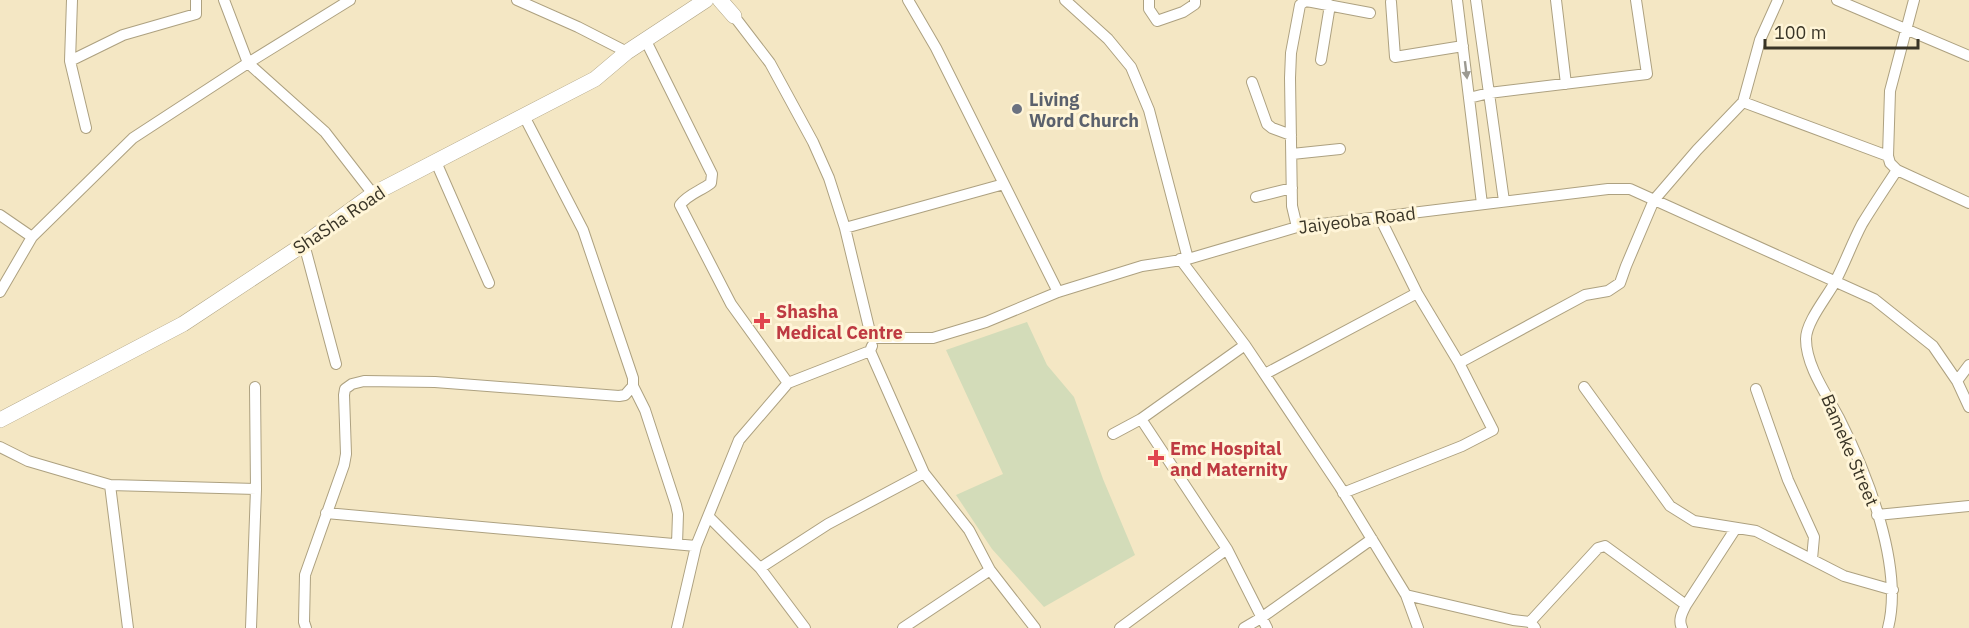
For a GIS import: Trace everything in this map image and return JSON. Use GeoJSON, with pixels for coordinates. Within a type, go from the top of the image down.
{"type":"FeatureCollection","features":[{"type":"Feature","properties":{"kind":"street"},"geometry":{"type":"LineString","coordinates":[[72,0],[70,61],[86,128]]}},
{"type":"Feature","properties":{"kind":"street"},"geometry":{"type":"LineString","coordinates":[[70,61],[123,35],[196,14],[196,0]]}},
{"type":"Feature","properties":{"kind":"street"},"geometry":{"type":"LineString","coordinates":[[224,0],[248,63],[325,132],[373,194]]}},
{"type":"Feature","properties":{"kind":"street"},"geometry":{"type":"LineString","coordinates":[[0,292],[32,237],[133,138],[350,0]]}},
{"type":"Feature","properties":{"kind":"street"},"geometry":{"type":"LineString","coordinates":[[517,0],[627,52]]}},
{"type":"Feature","properties":{"kind":"street","name":"ShaSha Road"},"geometry":{"type":"LineString","coordinates":[[0,420],[183,324],[304,244],[373,194],[596,79],[627,52],[706,0]]}},
{"type":"Feature","properties":{"kind":"street"},"geometry":{"type":"LineString","coordinates":[[678,628],[696,546],[739,441],[788,383],[870,351],[876,338],[870,332],[845,228],[829,178],[804,125],[770,63],[720,0]]}},
{"type":"Feature","properties":{"kind":"street"},"geometry":{"type":"LineString","coordinates":[[908,0],[936,48],[1058,292]]}},
{"type":"Feature","properties":{"kind":"street"},"geometry":{"type":"LineString","coordinates":[[1065,0],[1108,39],[1131,67],[1149,110],[1184,259],[1265,374],[1343,493],[1406,594],[1418,628]]}},
{"type":"Feature","properties":{"kind":"street"},"geometry":{"type":"LineString","coordinates":[[1149,0],[1149,9],[1157,21],[1183,12],[1195,4],[1196,0]]}},
{"type":"Feature","properties":{"kind":"street"},"geometry":{"type":"LineString","coordinates":[[1556,0],[1566,84]]}},
{"type":"Feature","properties":{"kind":"street"},"geometry":{"type":"LineString","coordinates":[[1469,98],[1489,93],[1647,74],[1636,0]]}},
{"type":"Feature","properties":{"kind":"street"},"geometry":{"type":"LineString","coordinates":[[1459,363],[1585,295],[1608,291],[1620,283],[1654,200],[1743,102],[1760,40],[1778,0]]}},
{"type":"Feature","properties":{"kind":"street"},"geometry":{"type":"LineString","coordinates":[[1838,0],[1969,56]]}},
{"type":"Feature","properties":{"kind":"street"},"geometry":{"type":"LineString","coordinates":[[1914,0],[1890,91],[1888,156],[1890,163],[1897,170],[1969,202]]}},
{"type":"Feature","properties":{"kind":"street"},"geometry":{"type":"LineString","coordinates":[[1297,227],[1292,206],[1290,66],[1299,3],[1305,1],[1370,13]]}},
{"type":"Feature","properties":{"kind":"street"},"geometry":{"type":"LineString","coordinates":[[1391,2],[1395,57],[1463,46]]}},
{"type":"Feature","properties":{"kind":"street"},"geometry":{"type":"LineString","coordinates":[[1482,204],[1457,3],[1476,2],[1504,201]]}},
{"type":"Feature","properties":{"kind":"street"},"geometry":{"type":"LineString","coordinates":[[1321,60],[1330,5]]}},
{"type":"Feature","properties":{"kind":"street"},"geometry":{"type":"LineString","coordinates":[[646,40],[712,174],[711,183],[700,192],[686,197],[680,204],[731,304],[788,383]]}},
{"type":"Feature","properties":{"kind":"street"},"geometry":{"type":"LineString","coordinates":[[1252,82],[1267,124],[1290,135]]}},
{"type":"Feature","properties":{"kind":"street"},"geometry":{"type":"LineString","coordinates":[[1743,102],[1888,156]]}},
{"type":"Feature","properties":{"kind":"street"},"geometry":{"type":"LineString","coordinates":[[524,116],[583,230],[633,378],[633,386],[645,410],[676,505],[677,544]]}},
{"type":"Feature","properties":{"kind":"street"},"geometry":{"type":"LineString","coordinates":[[1292,154],[1340,149]]}},
{"type":"Feature","properties":{"kind":"street"},"geometry":{"type":"LineString","coordinates":[[436,162],[489,283]]}},
{"type":"Feature","properties":{"kind":"street","name":"Bameke Street"},"geometry":{"type":"LineString","coordinates":[[1887,628],[1893,590],[1888,553],[1873,499],[1842,424],[1814,370],[1806,337],[1808,328],[1836,281],[1861,225],[1897,170]]}},
{"type":"Feature","properties":{"kind":"street"},"geometry":{"type":"LineString","coordinates":[[845,228],[1004,184]]}},
{"type":"Feature","properties":{"kind":"street"},"geometry":{"type":"LineString","coordinates":[[1256,197],[1292,188]]}},
{"type":"Feature","properties":{"kind":"street","name":"Jaiyeoba Road"},"geometry":{"type":"LineString","coordinates":[[876,338],[933,338],[986,322],[1058,292],[1142,266],[1184,259],[1297,227],[1608,189],[1630,189],[1874,299],[1933,346],[1957,381],[1969,407]]}},
{"type":"Feature","properties":{"kind":"street"},"geometry":{"type":"LineString","coordinates":[[0,215],[32,237]]}},
{"type":"Feature","properties":{"kind":"street"},"geometry":{"type":"LineString","coordinates":[[1343,493],[1453,450],[1493,430],[1459,363],[1417,293],[1380,218]]}},
{"type":"Feature","properties":{"kind":"street"},"geometry":{"type":"LineString","coordinates":[[304,244],[336,364]]}},
{"type":"Feature","properties":{"kind":"street"},"geometry":{"type":"LineString","coordinates":[[1265,374],[1417,293]]}},
{"type":"Feature","properties":{"kind":"street"},"geometry":{"type":"LineString","coordinates":[[1113,434],[1141,418],[1245,345]]}},
{"type":"Feature","properties":{"kind":"street"},"geometry":{"type":"LineString","coordinates":[[870,351],[924,473],[969,530],[990,570],[1035,628]]}},
{"type":"Feature","properties":{"kind":"street"},"geometry":{"type":"LineString","coordinates":[[1957,381],[1969,365]]}},
{"type":"Feature","properties":{"kind":"street"},"geometry":{"type":"LineString","coordinates":[[306,628],[304,622],[305,575],[346,454],[345,389],[352,384],[364,381],[435,382],[619,396],[625,395],[633,386]]}},
{"type":"Feature","properties":{"kind":"street"},"geometry":{"type":"LineString","coordinates":[[251,628],[256,489],[255,387]]}},
{"type":"Feature","properties":{"kind":"street"},"geometry":{"type":"LineString","coordinates":[[1584,387],[1670,506],[1694,521],[1756,531],[1844,576],[1893,590]]}},
{"type":"Feature","properties":{"kind":"street"},"geometry":{"type":"LineString","coordinates":[[1756,389],[1788,480],[1814,537],[1812,559]]}},
{"type":"Feature","properties":{"kind":"street"},"geometry":{"type":"LineString","coordinates":[[1141,418],[1227,549],[1264,623]]}},
{"type":"Feature","properties":{"kind":"street"},"geometry":{"type":"LineString","coordinates":[[0,447],[28,461],[110,485],[256,489]]}},
{"type":"Feature","properties":{"kind":"street"},"geometry":{"type":"LineString","coordinates":[[760,568],[828,524],[924,473]]}},
{"type":"Feature","properties":{"kind":"street"},"geometry":{"type":"LineString","coordinates":[[110,485],[128,628]]}},
{"type":"Feature","properties":{"kind":"street"},"geometry":{"type":"LineString","coordinates":[[1877,515],[1969,506]]}},
{"type":"Feature","properties":{"kind":"street"},"geometry":{"type":"LineString","coordinates":[[326,513],[696,546]]}},
{"type":"Feature","properties":{"kind":"street"},"geometry":{"type":"LineString","coordinates":[[709,517],[760,568],[805,628]]}},
{"type":"Feature","properties":{"kind":"street"},"geometry":{"type":"LineString","coordinates":[[1682,628],[1681,615],[1686,605],[1736,528]]}},
{"type":"Feature","properties":{"kind":"street"},"geometry":{"type":"LineString","coordinates":[[1244,628],[1264,623],[1372,539]]}},
{"type":"Feature","properties":{"kind":"street"},"geometry":{"type":"LineString","coordinates":[[1406,594],[1533,625],[1598,548],[1605,546],[1686,605]]}},
{"type":"Feature","properties":{"kind":"street"},"geometry":{"type":"LineString","coordinates":[[1120,628],[1227,549]]}},
{"type":"Feature","properties":{"kind":"street"},"geometry":{"type":"LineString","coordinates":[[903,628],[990,570]]}},
{"type":"Feature","properties":{"kind":"green space"},"geometry":{"type":"Polygon","coordinates":[[[1027,322],[1047,365],[1074,397],[1103,479],[1135,555],[1044,607],[992,549],[956,495],[1003,474],[946,350],[1027,322]]]}},
{"type":"Feature","properties":{"kind":"place","name":"Living Word Church"},"geometry":{"type":"Point","coordinates":[1017,109]}},
{"type":"Feature","properties":{"kind":"place","name":"Shasha Medical Centre"},"geometry":{"type":"Point","coordinates":[762,321]}},
{"type":"Feature","properties":{"kind":"place","name":"Emc Hospital and Maternity"},"geometry":{"type":"Point","coordinates":[1156,458]}}]}
